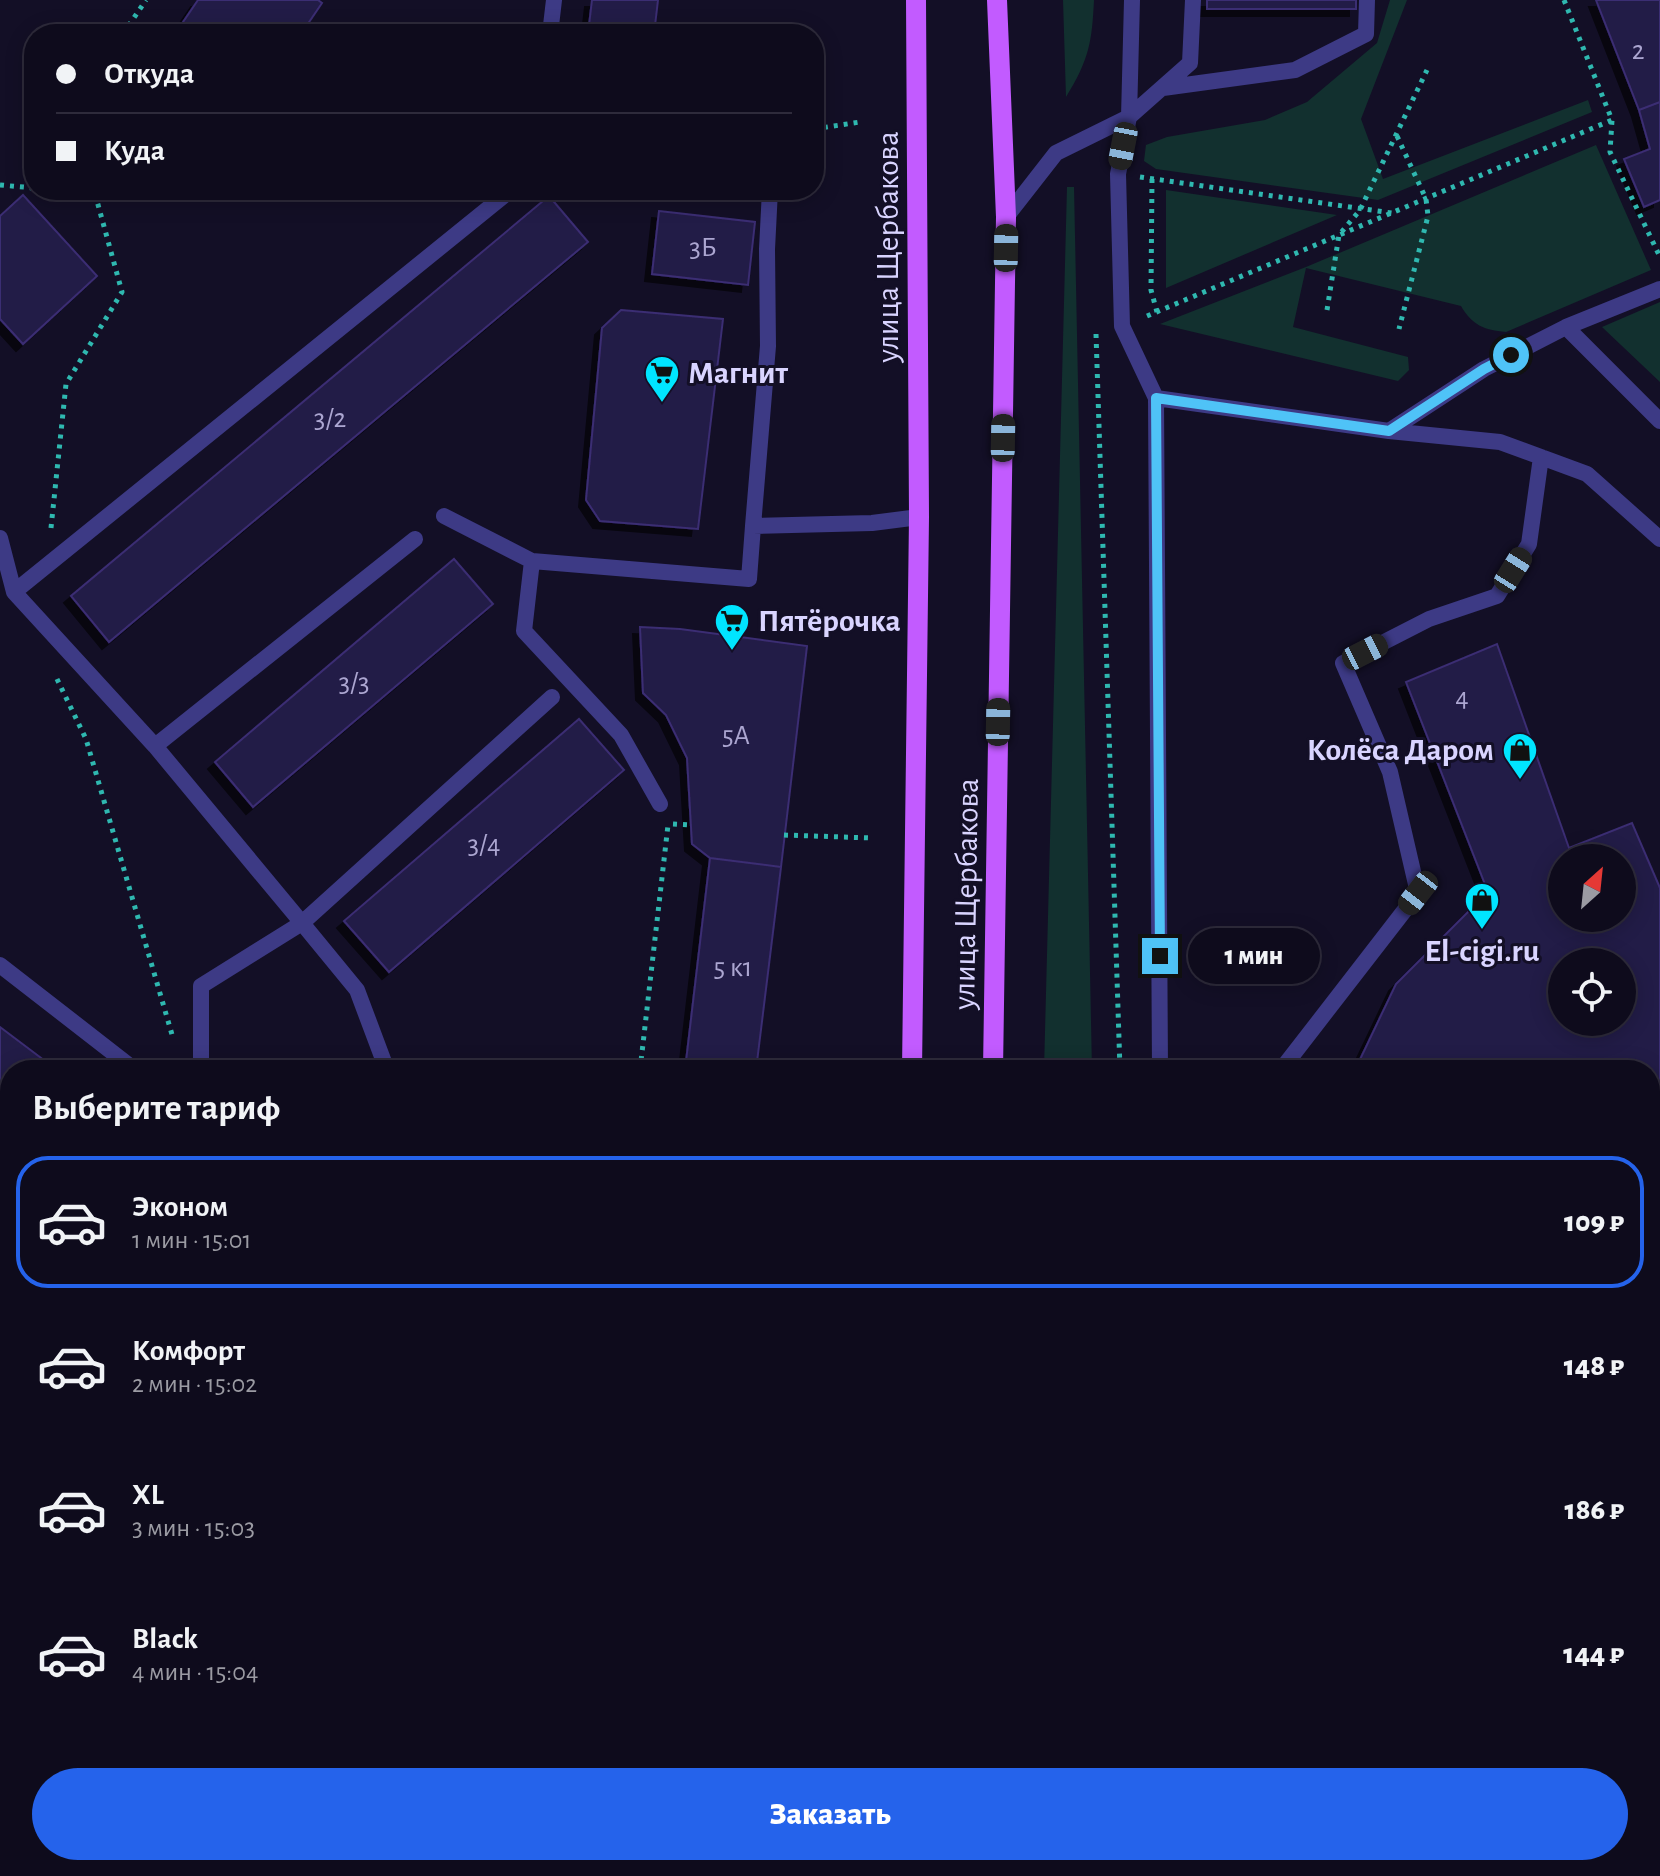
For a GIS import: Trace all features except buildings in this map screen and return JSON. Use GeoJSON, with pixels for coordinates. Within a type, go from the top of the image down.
{"type":"FeatureCollection","features":[{"type":"Feature","properties":{"kind":"main road","name":"улица Щербакова"},"geometry":{"type":"LineString","coordinates":[[912,1060],[919,517],[916,0]]}},
{"type":"Feature","properties":{"kind":"main road","name":"улица Щербакова"},"geometry":{"type":"LineString","coordinates":[[993,1060],[1006,217],[997,0]]}},
{"type":"Feature","properties":{"kind":"lane"},"geometry":{"type":"LineString","coordinates":[[551,24],[554,0]]}},
{"type":"Feature","properties":{"kind":"lane"},"geometry":{"type":"LineString","coordinates":[[1132,0],[1129,117],[1118,174],[1122,326],[1156,398],[1160,1060]]}},
{"type":"Feature","properties":{"kind":"lane"},"geometry":{"type":"LineString","coordinates":[[1006,217],[1056,153],[1129,117],[1190,63],[1193,0]]}},
{"type":"Feature","properties":{"kind":"lane"},"geometry":{"type":"LineString","coordinates":[[1163,88],[1295,70],[1366,34],[1367,0]]}},
{"type":"Feature","properties":{"kind":"lane"},"geometry":{"type":"LineString","coordinates":[[14,592],[499,200]]}},
{"type":"Feature","properties":{"kind":"lane"},"geometry":{"type":"LineString","coordinates":[[444,516],[532,561],[749,579],[768,346],[769,200]]}},
{"type":"Feature","properties":{"kind":"lane"},"geometry":{"type":"LineString","coordinates":[[1389,431],[1484,369],[1566,327],[1660,289]]}},
{"type":"Feature","properties":{"kind":"lane"},"geometry":{"type":"LineString","coordinates":[[1566,327],[1660,421]]}},
{"type":"Feature","properties":{"kind":"lane"},"geometry":{"type":"LineString","coordinates":[[1156,398],[1389,431],[1500,442],[1587,474],[1660,539]]}},
{"type":"Feature","properties":{"kind":"lane"},"geometry":{"type":"LineString","coordinates":[[1289,1060],[1418,893],[1390,772],[1343,663],[1429,619],[1497,596],[1529,544],[1541,457]]}},
{"type":"Feature","properties":{"kind":"lane"},"geometry":{"type":"LineString","coordinates":[[753,526],[872,523],[919,517]]}},
{"type":"Feature","properties":{"kind":"lane"},"geometry":{"type":"LineString","coordinates":[[0,538],[14,592],[155,746],[357,990],[383,1060]]}},
{"type":"Feature","properties":{"kind":"lane"},"geometry":{"type":"LineString","coordinates":[[155,746],[415,539]]}},
{"type":"Feature","properties":{"kind":"lane"},"geometry":{"type":"LineString","coordinates":[[532,561],[524,631],[621,735],[660,804]]}},
{"type":"Feature","properties":{"kind":"lane"},"geometry":{"type":"LineString","coordinates":[[201,1060],[201,986],[302,923],[552,697]]}},
{"type":"Feature","properties":{"kind":"lane"},"geometry":{"type":"LineString","coordinates":[[0,965],[122,1060]]}},
{"type":"Feature","properties":{"kind":"path"},"geometry":{"type":"LineString","coordinates":[[130,24],[146,0]]}},
{"type":"Feature","properties":{"kind":"path"},"geometry":{"type":"LineString","coordinates":[[1564,0],[1612,120],[1610,152],[1660,257]]}},
{"type":"Feature","properties":{"kind":"path"},"geometry":{"type":"LineString","coordinates":[[1327,310],[1339,235],[1360,210],[1427,70]]}},
{"type":"Feature","properties":{"kind":"path"},"geometry":{"type":"LineString","coordinates":[[1120,1060],[1096,327],[1122,326],[1157,312],[1612,120]]}},
{"type":"Feature","properties":{"kind":"path"},"geometry":{"type":"LineString","coordinates":[[824,127],[860,122]]}},
{"type":"Feature","properties":{"kind":"path"},"geometry":{"type":"LineString","coordinates":[[1397,135],[1426,199],[1428,216],[1399,329]]}},
{"type":"Feature","properties":{"kind":"path"},"geometry":{"type":"LineString","coordinates":[[1118,174],[1392,213]]}},
{"type":"Feature","properties":{"kind":"path"},"geometry":{"type":"LineString","coordinates":[[1152,179],[1151,290],[1157,312]]}},
{"type":"Feature","properties":{"kind":"path"},"geometry":{"type":"LineString","coordinates":[[0,185],[24,187]]}},
{"type":"Feature","properties":{"kind":"path"},"geometry":{"type":"LineString","coordinates":[[47,565],[66,384],[122,292],[96,200]]}},
{"type":"Feature","properties":{"kind":"path"},"geometry":{"type":"LineString","coordinates":[[53,672],[86,739],[174,1040]]}},
{"type":"Feature","properties":{"kind":"path"},"geometry":{"type":"LineString","coordinates":[[641,1060],[668,824],[660,804]]}},
{"type":"Feature","properties":{"kind":"path"},"geometry":{"type":"LineString","coordinates":[[784,835],[872,838]]}},
{"type":"Feature","properties":{"kind":"green space"},"geometry":{"type":"Polygon","coordinates":[[[1063,0],[1094,0],[1088,50],[1066,97],[1063,0]]]}},
{"type":"Feature","properties":{"kind":"green space"},"geometry":{"type":"Polygon","coordinates":[[[1390,0],[1407,0],[1361,119],[1383,179],[1588,100],[1592,112],[1378,200],[1156,169],[1144,161],[1146,145],[1167,137],[1265,120],[1307,102],[1377,43],[1390,0]]]}},
{"type":"Feature","properties":{"kind":"green space"},"geometry":{"type":"Polygon","coordinates":[[[1596,145],[1651,270],[1506,332],[1479,325],[1461,306],[1306,268],[1293,327],[1408,357],[1409,370],[1398,381],[1160,324],[1306,267],[1596,145]]]}},
{"type":"Feature","properties":{"kind":"green space"},"geometry":{"type":"Polygon","coordinates":[[[1067,187],[1074,187],[1092,1060],[1044,1060],[1067,187]]]}},
{"type":"Feature","properties":{"kind":"green space"},"geometry":{"type":"Polygon","coordinates":[[[1166,190],[1337,215],[1166,288],[1166,190]]]}},
{"type":"Feature","properties":{"kind":"green space"},"geometry":{"type":"Polygon","coordinates":[[[1660,302],[1660,382],[1602,327],[1660,302]]]}},
{"type":"Feature","properties":{"kind":"place","name":"Магнит"},"geometry":{"type":"Point","coordinates":[662,404]}},
{"type":"Feature","properties":{"kind":"place","name":"Пятёрочка"},"geometry":{"type":"Point","coordinates":[732,652]}},
{"type":"Feature","properties":{"kind":"place","name":"Колёса Даром"},"geometry":{"type":"Point","coordinates":[1520,781]}},
{"type":"Feature","properties":{"kind":"place","name":"El-cigi.ru"},"geometry":{"type":"Point","coordinates":[1482,931]}},
{"type":"Feature","properties":{"kind":"route"},"geometry":{"type":"LineString","coordinates":[[1160,956],[1156,398],[1389,431],[1511,355]]}}]}
